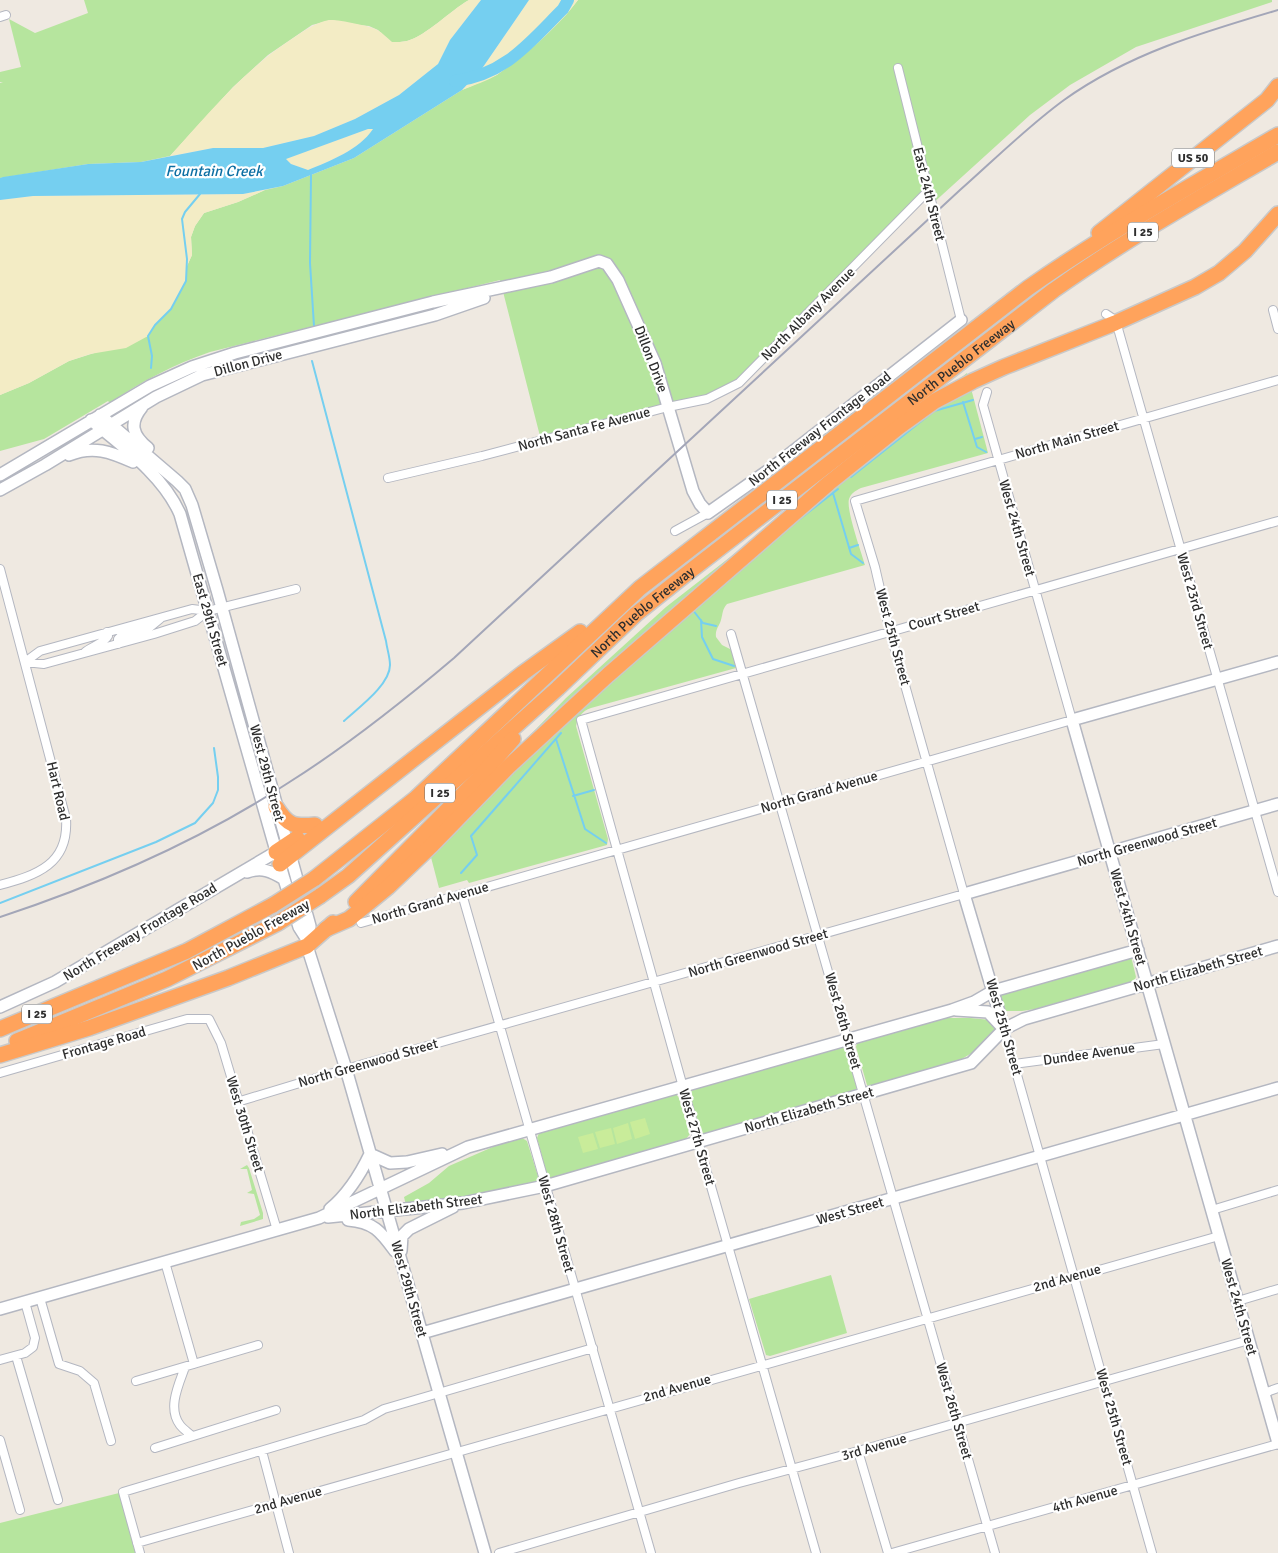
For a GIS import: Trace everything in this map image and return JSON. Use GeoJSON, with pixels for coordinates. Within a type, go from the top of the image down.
{"type":"FeatureCollection","features":[{"type":"Feature","properties":{"kind":"highway","name":"US 50"},"geometry":{"type":"LineString","coordinates":[[1062,264],[1126,209],[1267,100],[1278,86]]}},
{"type":"Feature","properties":{"kind":"highway","name":"North Pueblo Freeway"},"geometry":{"type":"LineString","coordinates":[[0,1029],[187,951],[235,927],[314,879],[415,798],[640,588],[1028,288],[1062,264],[1278,135]]}},
{"type":"Feature","properties":{"kind":"highway","name":"North Pueblo Freeway"},"geometry":{"type":"LineString","coordinates":[[0,1048],[168,979],[278,923],[320,896],[348,876],[558,688],[636,614],[1054,290],[1128,242],[1278,152]]}},
{"type":"Feature","properties":{"kind":"highway"},"geometry":{"type":"LineString","coordinates":[[326,929],[349,919],[388,887],[508,767],[608,675],[829,483],[899,427],[936,401],[973,381],[1110,319],[1195,287],[1219,273],[1245,251],[1278,214]]}},
{"type":"Feature","properties":{"kind":"highway"},"geometry":{"type":"LineString","coordinates":[[283,854],[359,802],[524,673],[640,588]]}},
{"type":"Feature","properties":{"kind":"highway"},"geometry":{"type":"LineString","coordinates":[[0,1055],[89,1028],[171,1000],[306,942],[326,929],[348,910],[478,779],[558,688]]}},
{"type":"Feature","properties":{"kind":"highway"},"geometry":{"type":"LineString","coordinates":[[283,854],[315,825],[359,802]]}},
{"type":"Feature","properties":{"kind":"highway"},"geometry":{"type":"LineString","coordinates":[[276,807],[283,818],[289,823],[298,826],[315,825]]}},
{"type":"Feature","properties":{"kind":"main road","name":"Dillon Drive"},"geometry":{"type":"LineString","coordinates":[[0,475],[150,386],[192,367],[235,353],[433,302],[551,277],[599,261],[607,264],[618,280],[655,363],[668,407]]}},
{"type":"Feature","properties":{"kind":"main road","name":"Dillon Drive"},"geometry":{"type":"LineString","coordinates":[[0,490],[46,465],[156,397],[202,376],[435,316],[516,285]]}},
{"type":"Feature","properties":{"kind":"main road","name":"North Freeway Frontage Road"},"geometry":{"type":"LineString","coordinates":[[708,513],[773,467],[961,320]]}},
{"type":"Feature","properties":{"kind":"main road"},"geometry":{"type":"LineString","coordinates":[[144,405],[135,416],[134,430],[141,442],[160,459],[177,481]]}},
{"type":"Feature","properties":{"kind":"main road","name":"North Santa Fe Avenue"},"geometry":{"type":"LineString","coordinates":[[668,407],[693,491],[700,504],[708,513]]}},
{"type":"Feature","properties":{"kind":"main road","name":"East 29th Street"},"geometry":{"type":"LineString","coordinates":[[95,418],[185,489],[192,505],[222,608]]}},
{"type":"Feature","properties":{"kind":"main road","name":"East 29th Street"},"geometry":{"type":"LineString","coordinates":[[107,428],[174,499],[283,854]]}},
{"type":"Feature","properties":{"kind":"main road"},"geometry":{"type":"LineString","coordinates":[[46,465],[77,452],[96,450],[112,452],[146,468]]}},
{"type":"Feature","properties":{"kind":"main road","name":"West 29th Street"},"geometry":{"type":"LineString","coordinates":[[222,608],[276,807],[283,854],[284,879],[346,1069],[485,1553]]}},
{"type":"Feature","properties":{"kind":"main road","name":"North Grand Avenue"},"geometry":{"type":"LineString","coordinates":[[1072,720],[1278,662]]}},
{"type":"Feature","properties":{"kind":"main road","name":"West 24th Street"},"geometry":{"type":"LineString","coordinates":[[1072,720],[1278,1444]]}},
{"type":"Feature","properties":{"kind":"main road","name":"North Greenwood Street"},"geometry":{"type":"LineString","coordinates":[[964,894],[1278,804]]}},
{"type":"Feature","properties":{"kind":"main road","name":"North Freeway Frontage Road"},"geometry":{"type":"LineString","coordinates":[[0,1007],[55,982],[235,876],[283,854]]}},
{"type":"Feature","properties":{"kind":"main road","name":"West 29th Street"},"geometry":{"type":"LineString","coordinates":[[283,854],[310,926],[306,942]]}},
{"type":"Feature","properties":{"kind":"main road"},"geometry":{"type":"LineString","coordinates":[[235,876],[257,869],[271,870],[284,879]]}},
{"type":"Feature","properties":{"kind":"main road","name":"West 25th Street"},"geometry":{"type":"LineString","coordinates":[[964,894],[1004,1029]]}},
{"type":"Feature","properties":{"kind":"main road","name":"North Elizabeth Street"},"geometry":{"type":"LineString","coordinates":[[319,1218],[463,1203],[545,1186],[971,1063],[1004,1029],[1024,1019],[1278,946]]}},
{"type":"Feature","properties":{"kind":"main road","name":"North Elizabeth Street"},"geometry":{"type":"LineString","coordinates":[[0,1309],[319,1218],[462,1149],[952,1010],[974,1002],[994,991],[1138,950]]}},
{"type":"Feature","properties":{"kind":"main road"},"geometry":{"type":"LineString","coordinates":[[952,1010],[988,1012],[1004,1029]]}},
{"type":"Feature","properties":{"kind":"main road","name":"West Street"},"geometry":{"type":"LineString","coordinates":[[422,1333],[1278,1088]]}},
{"type":"Feature","properties":{"kind":"main road"},"geometry":{"type":"LineString","coordinates":[[319,1218],[341,1199],[361,1173],[370,1154],[390,1163],[407,1162],[462,1149]]}},
{"type":"Feature","properties":{"kind":"main road"},"geometry":{"type":"LineString","coordinates":[[400,1258],[402,1236],[409,1228],[463,1203]]}},
{"type":"Feature","properties":{"kind":"main road"},"geometry":{"type":"LineString","coordinates":[[319,1218],[369,1224],[381,1232],[400,1258]]}},
{"type":"Feature","properties":{"kind":"street","name":"East 24th Street"},"geometry":{"type":"LineString","coordinates":[[898,68],[961,320]]}},
{"type":"Feature","properties":{"kind":"street","name":"North Albany Avenue"},"geometry":{"type":"LineString","coordinates":[[668,407],[707,399],[740,383],[928,191]]}},
{"type":"Feature","properties":{"kind":"street"},"geometry":{"type":"LineString","coordinates":[[1272,310],[1278,329]]}},
{"type":"Feature","properties":{"kind":"street","name":"West 23rd Street"},"geometry":{"type":"LineString","coordinates":[[1110,319],[1144,418],[1278,892]]}},
{"type":"Feature","properties":{"kind":"street","name":"North Main Street"},"geometry":{"type":"LineString","coordinates":[[855,501],[1278,380]]}},
{"type":"Feature","properties":{"kind":"street","name":"West 24th Street"},"geometry":{"type":"LineString","coordinates":[[988,392],[983,405],[1072,720]]}},
{"type":"Feature","properties":{"kind":"street","name":"North Santa Fe Avenue"},"geometry":{"type":"LineString","coordinates":[[388,478],[668,407]]}},
{"type":"Feature","properties":{"kind":"street","name":"West 25th Street"},"geometry":{"type":"LineString","coordinates":[[855,501],[875,567],[890,632],[964,894]]}},
{"type":"Feature","properties":{"kind":"street","name":"North Freeway Frontage Road"},"geometry":{"type":"LineString","coordinates":[[675,531],[708,513]]}},
{"type":"Feature","properties":{"kind":"street","name":"Court Street"},"geometry":{"type":"LineString","coordinates":[[581,720],[1278,521]]}},
{"type":"Feature","properties":{"kind":"street","name":"Hart Road"},"geometry":{"type":"LineString","coordinates":[[0,569],[66,819],[67,832],[62,849],[52,863],[38,873],[0,885]]}},
{"type":"Feature","properties":{"kind":"street"},"geometry":{"type":"LineString","coordinates":[[25,662],[40,651],[192,609],[208,611],[296,589]]}},
{"type":"Feature","properties":{"kind":"street"},"geometry":{"type":"LineString","coordinates":[[25,662],[44,664],[118,644],[194,621],[208,611]]}},
{"type":"Feature","properties":{"kind":"street"},"geometry":{"type":"LineString","coordinates":[[118,644],[121,636],[149,628],[161,618]]}},
{"type":"Feature","properties":{"kind":"street"},"geometry":{"type":"LineString","coordinates":[[81,654],[92,646],[106,640],[107,632]]}},
{"type":"Feature","properties":{"kind":"street","name":"West 26th Street"},"geometry":{"type":"LineString","coordinates":[[731,634],[994,1553]]}},
{"type":"Feature","properties":{"kind":"street","name":"West 27th Street"},"geometry":{"type":"LineString","coordinates":[[581,720],[698,1141],[816,1553]]}},
{"type":"Feature","properties":{"kind":"street","name":"North Grand Avenue"},"geometry":{"type":"LineString","coordinates":[[360,923],[1072,720]]}},
{"type":"Feature","properties":{"kind":"street","name":"West 28th Street"},"geometry":{"type":"LineString","coordinates":[[462,894],[651,1553]]}},
{"type":"Feature","properties":{"kind":"street","name":"North Greenwood Street"},"geometry":{"type":"LineString","coordinates":[[237,1102],[346,1069],[964,894]]}},
{"type":"Feature","properties":{"kind":"street","name":"Frontage Road"},"geometry":{"type":"LineString","coordinates":[[0,1073],[187,1019],[209,1019]]}},
{"type":"Feature","properties":{"kind":"street","name":"West 30th Street"},"geometry":{"type":"LineString","coordinates":[[209,1019],[221,1043],[237,1102],[277,1230]]}},
{"type":"Feature","properties":{"kind":"street","name":"West 25th Street"},"geometry":{"type":"LineString","coordinates":[[1004,1029],[1152,1553]]}},
{"type":"Feature","properties":{"kind":"street","name":"Dundee Avenue"},"geometry":{"type":"LineString","coordinates":[[1014,1064],[1164,1044]]}},
{"type":"Feature","properties":{"kind":"street"},"geometry":{"type":"LineString","coordinates":[[1212,1210],[1278,1190]]}},
{"type":"Feature","properties":{"kind":"street","name":"2nd Avenue"},"geometry":{"type":"LineString","coordinates":[[136,1543],[1219,1236]]}},
{"type":"Feature","properties":{"kind":"street"},"geometry":{"type":"LineString","coordinates":[[165,1262],[194,1364]]}},
{"type":"Feature","properties":{"kind":"street"},"geometry":{"type":"LineString","coordinates":[[1238,1301],[1278,1289]]}},
{"type":"Feature","properties":{"kind":"street"},"geometry":{"type":"LineString","coordinates":[[40,1298],[59,1364],[80,1371],[94,1383],[111,1441]]}},
{"type":"Feature","properties":{"kind":"street"},"geometry":{"type":"LineString","coordinates":[[0,1360],[25,1353],[33,1347],[35,1338],[25,1302]]}},
{"type":"Feature","properties":{"kind":"street","name":"3rd Avenue"},"geometry":{"type":"LineString","coordinates":[[499,1553],[1249,1340]]}},
{"type":"Feature","properties":{"kind":"street"},"geometry":{"type":"LineString","coordinates":[[136,1381],[258,1345]]}},
{"type":"Feature","properties":{"kind":"street"},"geometry":{"type":"LineString","coordinates":[[140,1553],[123,1492],[364,1420],[384,1409],[593,1348]]}},
{"type":"Feature","properties":{"kind":"street"},"geometry":{"type":"LineString","coordinates":[[16,1356],[58,1500]]}},
{"type":"Feature","properties":{"kind":"street"},"geometry":{"type":"LineString","coordinates":[[185,1367],[174,1397],[174,1409],[179,1424],[192,1436]]}},
{"type":"Feature","properties":{"kind":"street"},"geometry":{"type":"LineString","coordinates":[[1264,1392],[1278,1388]]}},
{"type":"Feature","properties":{"kind":"street"},"geometry":{"type":"LineString","coordinates":[[155,1448],[276,1410]]}},
{"type":"Feature","properties":{"kind":"street"},"geometry":{"type":"LineString","coordinates":[[0,1440],[20,1510]]}},
{"type":"Feature","properties":{"kind":"street","name":"4th Avenue"},"geometry":{"type":"LineString","coordinates":[[892,1553],[1278,1444]]}},
{"type":"Feature","properties":{"kind":"street"},"geometry":{"type":"LineString","coordinates":[[262,1451],[289,1553]]}},
{"type":"Feature","properties":{"kind":"street"},"geometry":{"type":"LineString","coordinates":[[858,1451],[888,1553]]}},
{"type":"Feature","properties":{"kind":"green space"},"geometry":{"type":"Polygon","coordinates":[[[84,0],[469,0],[422,34],[405,41],[392,43],[378,30],[369,26],[331,20],[312,25],[268,55],[233,87],[170,156],[141,162],[88,164],[0,178],[0,83],[3,82],[0,82],[0,72],[21,67],[9,19],[35,33],[88,13],[84,0]]]}},
{"type":"Feature","properties":{"kind":"green space"},"geometry":{"type":"Polygon","coordinates":[[[578,0],[1272,0],[1272,2],[1136,47],[1070,85],[1030,115],[931,205],[928,192],[739,383],[707,399],[541,440],[500,280],[210,352],[158,374],[44,439],[0,451],[0,395],[29,383],[69,361],[148,336],[155,325],[171,309],[186,281],[187,266],[192,255],[191,237],[195,226],[204,213],[238,202],[265,190],[283,186],[354,158],[462,90],[497,75],[533,46],[566,15],[578,0]]]}},
{"type":"Feature","properties":{"kind":"green space"},"geometry":{"type":"Polygon","coordinates":[[[967,373],[988,453],[861,488],[854,492],[849,499],[850,512],[865,565],[727,604],[723,610],[716,637],[722,645],[732,650],[736,668],[591,708],[581,715],[576,726],[608,839],[607,845],[469,883],[467,880],[439,888],[427,842],[566,698],[666,607],[967,373]]]}},
{"type":"Feature","properties":{"kind":"green space"},"geometry":{"type":"Polygon","coordinates":[[[1131,956],[1136,977],[1134,981],[1035,1009],[1004,1011],[999,994],[1131,956]]]}},
{"type":"Feature","properties":{"kind":"green space"},"geometry":{"type":"Polygon","coordinates":[[[946,1018],[991,1020],[996,1030],[982,1047],[960,1060],[870,1087],[867,1085],[856,1047],[857,1043],[946,1018]]]}},
{"type":"Feature","properties":{"kind":"green space"},"geometry":{"type":"Polygon","coordinates":[[[842,1047],[846,1050],[857,1088],[854,1092],[706,1134],[701,1132],[690,1095],[692,1090],[842,1047]]]}},
{"type":"Feature","properties":{"kind":"green space"},"geometry":{"type":"Polygon","coordinates":[[[676,1094],[679,1098],[690,1134],[685,1140],[552,1178],[547,1175],[537,1138],[539,1133],[676,1094]]]}},
{"type":"Feature","properties":{"kind":"green space"},"geometry":{"type":"Polygon","coordinates":[[[645,1118],[650,1134],[635,1139],[630,1122],[645,1118]]]}},
{"type":"Feature","properties":{"kind":"green space"},"geometry":{"type":"Polygon","coordinates":[[[628,1123],[632,1139],[617,1144],[613,1128],[628,1123]]]}},
{"type":"Feature","properties":{"kind":"green space"},"geometry":{"type":"Polygon","coordinates":[[[611,1128],[615,1144],[600,1148],[595,1132],[611,1128]]]}},
{"type":"Feature","properties":{"kind":"green space"},"geometry":{"type":"Polygon","coordinates":[[[593,1133],[598,1149],[583,1153],[578,1137],[593,1133]]]}},
{"type":"Feature","properties":{"kind":"green space"},"geometry":{"type":"Polygon","coordinates":[[[522,1138],[527,1141],[538,1176],[535,1183],[502,1191],[406,1205],[404,1197],[429,1183],[449,1166],[495,1146],[522,1138]]]}},
{"type":"Feature","properties":{"kind":"green space"},"geometry":{"type":"Polygon","coordinates":[[[247,1165],[263,1213],[263,1219],[240,1226],[241,1222],[254,1219],[260,1215],[254,1194],[247,1193],[252,1190],[247,1169],[240,1169],[247,1165]]]}},
{"type":"Feature","properties":{"kind":"green space"},"geometry":{"type":"Polygon","coordinates":[[[831,1275],[847,1333],[770,1356],[766,1355],[749,1299],[831,1275]]]}},
{"type":"Feature","properties":{"kind":"green space"},"geometry":{"type":"Polygon","coordinates":[[[123,1492],[141,1553],[0,1553],[0,1523],[123,1492]]]}},
{"type":"Feature","properties":{"kind":"sand"},"geometry":{"type":"Polygon","coordinates":[[[469,0],[481,0],[450,40],[438,64],[399,95],[355,119],[314,136],[263,148],[213,148],[170,156],[258,64],[314,25],[329,20],[346,22],[374,28],[392,42],[405,41],[422,34],[469,0]]]}},
{"type":"Feature","properties":{"kind":"sand"},"geometry":{"type":"Polygon","coordinates":[[[529,0],[578,0],[541,40],[520,58],[485,81],[462,90],[481,70],[529,0]]]}},
{"type":"Feature","properties":{"kind":"sand"},"geometry":{"type":"Polygon","coordinates":[[[368,129],[374,129],[361,143],[335,158],[308,170],[291,164],[285,159],[368,129]]]}},
{"type":"Feature","properties":{"kind":"sand"},"geometry":{"type":"Polygon","coordinates":[[[265,190],[238,202],[204,213],[195,226],[191,237],[192,255],[187,266],[186,281],[171,309],[155,325],[148,336],[126,348],[90,354],[69,361],[29,383],[0,395],[0,200],[33,196],[243,194],[265,190]]]}},
{"type":"Feature","properties":{"kind":"water","name":"Fountain Creek"},"geometry":{"type":"Polygon","coordinates":[[[481,0],[529,0],[481,70],[462,90],[354,158],[283,186],[243,194],[33,196],[0,200],[0,178],[3,177],[88,164],[141,162],[213,148],[263,148],[314,136],[355,119],[399,95],[438,64],[450,40],[481,0]],[[368,129],[286,159],[291,164],[308,170],[335,159],[352,149],[373,129],[368,129]]]}},
{"type":"Feature","properties":{"kind":"waterway","name":"Fountain Creek"},"geometry":{"type":"LineString","coordinates":[[455,81],[473,78],[488,72],[515,55],[528,45],[563,9],[568,0]]}},
{"type":"Feature","properties":{"kind":"waterway"},"geometry":{"type":"LineString","coordinates":[[311,175],[310,263],[314,326]]}},
{"type":"Feature","properties":{"kind":"waterway"},"geometry":{"type":"LineString","coordinates":[[151,368],[152,356],[148,336],[155,325],[171,309],[186,281],[187,259],[182,219],[185,212],[200,194]]}},
{"type":"Feature","properties":{"kind":"waterway"},"geometry":{"type":"LineString","coordinates":[[312,361],[390,662],[389,673],[379,688],[344,721]]}},
{"type":"Feature","properties":{"kind":"waterway"},"geometry":{"type":"LineString","coordinates":[[851,477],[934,411],[973,400]]}},
{"type":"Feature","properties":{"kind":"waterway"},"geometry":{"type":"LineString","coordinates":[[963,402],[977,447],[986,452]]}},
{"type":"Feature","properties":{"kind":"waterway"},"geometry":{"type":"LineString","coordinates":[[975,439],[982,437]]}},
{"type":"Feature","properties":{"kind":"waterway"},"geometry":{"type":"LineString","coordinates":[[792,525],[838,489]]}},
{"type":"Feature","properties":{"kind":"waterway"},"geometry":{"type":"LineString","coordinates":[[833,493],[851,554],[863,563]]}},
{"type":"Feature","properties":{"kind":"waterway"},"geometry":{"type":"LineString","coordinates":[[849,548],[858,545]]}},
{"type":"Feature","properties":{"kind":"waterway"},"geometry":{"type":"LineString","coordinates":[[692,609],[703,623],[716,626]]}},
{"type":"Feature","properties":{"kind":"waterway"},"geometry":{"type":"LineString","coordinates":[[701,620],[702,637],[713,659],[734,666]]}},
{"type":"Feature","properties":{"kind":"waterway"},"geometry":{"type":"LineString","coordinates":[[461,873],[477,855],[471,836],[561,733]]}},
{"type":"Feature","properties":{"kind":"waterway"},"geometry":{"type":"LineString","coordinates":[[556,739],[585,829],[606,843]]}},
{"type":"Feature","properties":{"kind":"waterway"},"geometry":{"type":"LineString","coordinates":[[0,903],[156,842],[195,823],[213,803],[218,790],[214,748]]}},
{"type":"Feature","properties":{"kind":"waterway"},"geometry":{"type":"LineString","coordinates":[[573,796],[594,790]]}},
{"type":"Feature","properties":{"kind":"railway"},"geometry":{"type":"LineString","coordinates":[[0,917],[112,875],[184,842],[254,804],[331,754],[394,708],[454,658],[960,190],[1050,110],[1088,84],[1140,57],[1194,36],[1278,10]]}}]}
